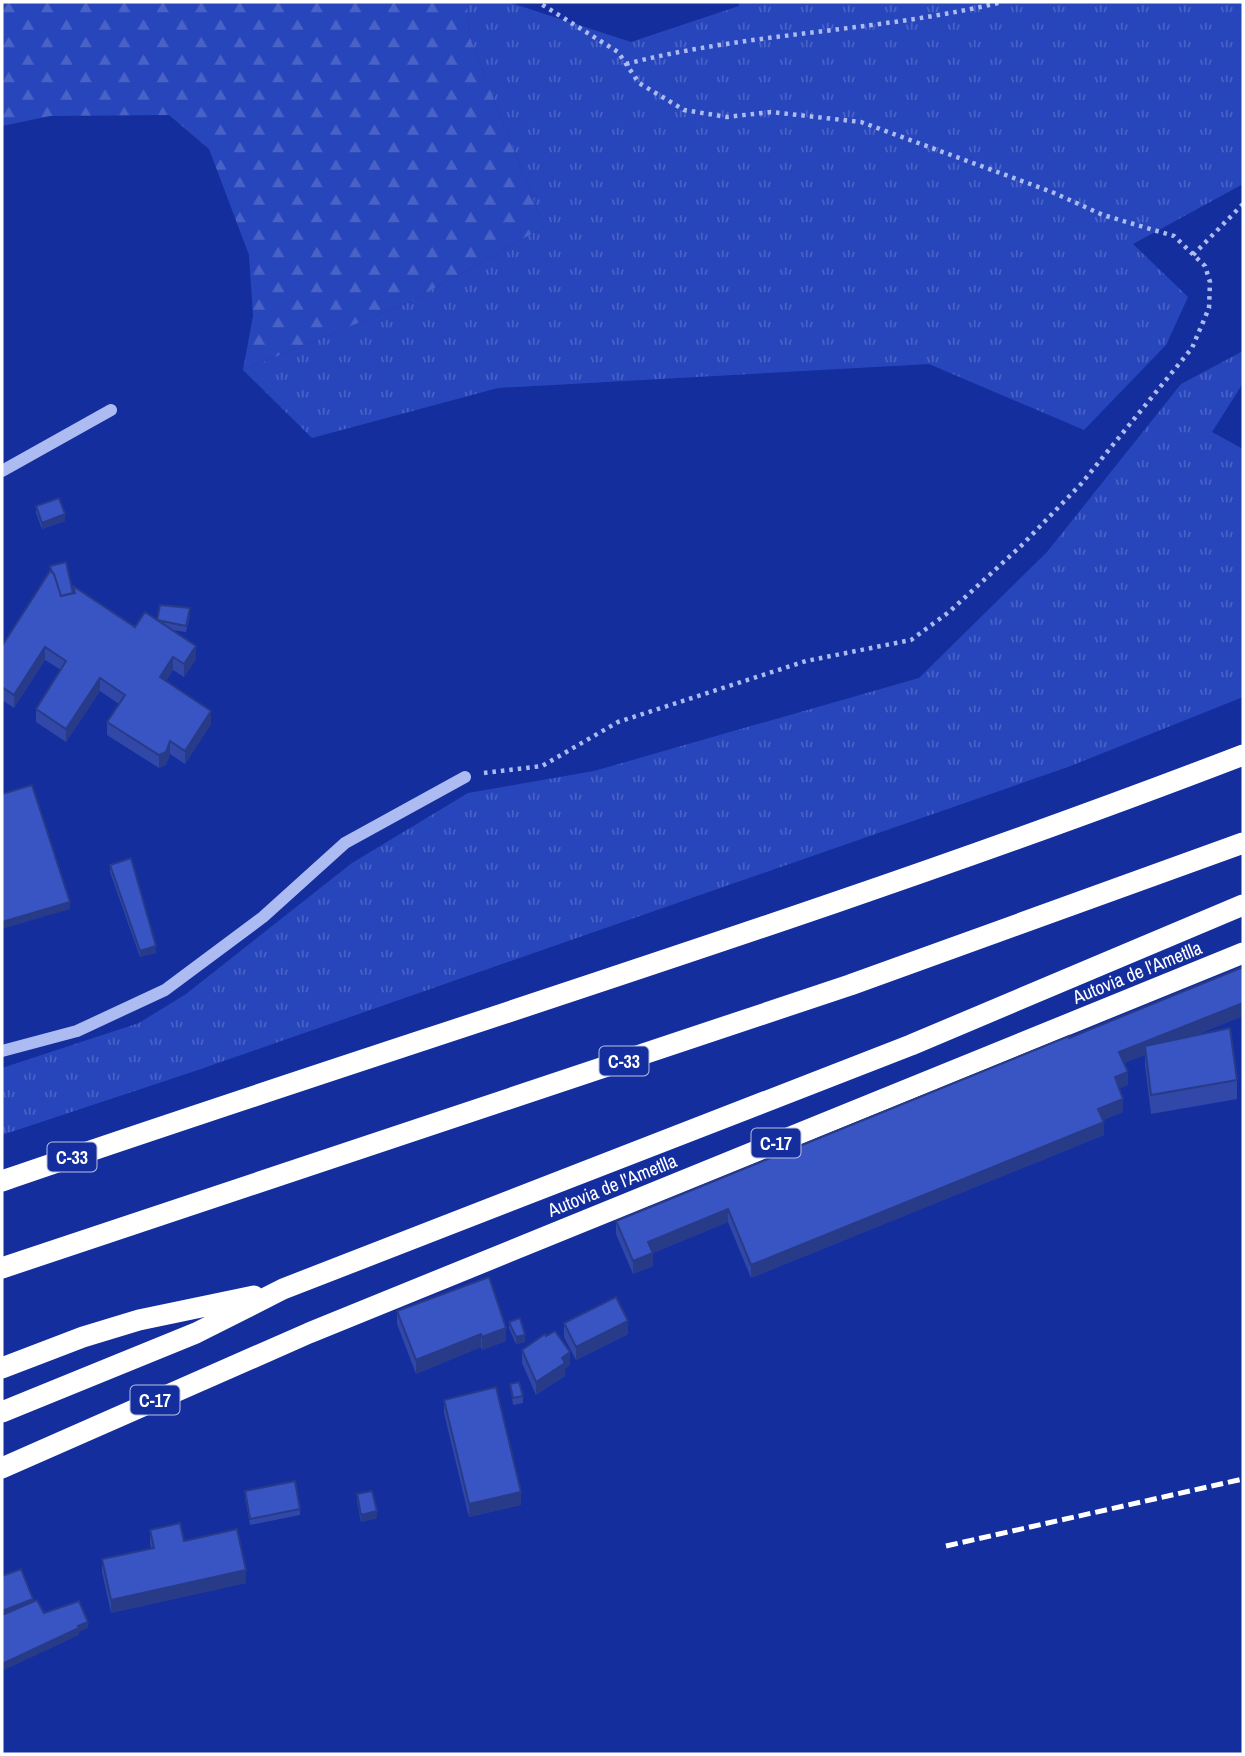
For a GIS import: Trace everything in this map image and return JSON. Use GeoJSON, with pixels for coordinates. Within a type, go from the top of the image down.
{"type":"FeatureCollection","features":[{"type":"Feature","properties":{"kind":"highway","name":"C-33"},"geometry":{"type":"LineString","coordinates":[[2,1181],[823,906],[1040,831],[1243,755]]}},
{"type":"Feature","properties":{"kind":"highway","name":"C-33"},"geometry":{"type":"LineString","coordinates":[[2,1268],[850,985],[1243,843]]}},
{"type":"Feature","properties":{"kind":"highway","name":"Autovia de l'Ametlla"},"geometry":{"type":"LineString","coordinates":[[2,1412],[196,1333],[283,1289],[911,1045],[1243,905]]}},
{"type":"Feature","properties":{"kind":"highway","name":"Autovia de l'Ametlla"},"geometry":{"type":"LineString","coordinates":[[2,1468],[309,1333],[1243,953]]}},
{"type":"Feature","properties":{"kind":"highway"},"geometry":{"type":"LineString","coordinates":[[2,1368],[83,1337],[139,1320],[283,1289]]}},
{"type":"Feature","properties":{"kind":"lane"},"geometry":{"type":"LineString","coordinates":[[2,471],[111,410]]}},
{"type":"Feature","properties":{"kind":"lane"},"geometry":{"type":"LineString","coordinates":[[2,1051],[77,1031],[165,990],[263,917],[345,843],[465,777]]}},
{"type":"Feature","properties":{"kind":"path"},"geometry":{"type":"LineString","coordinates":[[465,777],[542,765],[618,722],[806,662],[911,640],[949,612],[1030,537],[1081,484],[1192,348],[1209,308],[1210,282],[1205,266],[1174,236],[1102,215],[1052,192],[861,122],[771,112],[727,117],[684,110],[639,83],[618,52],[538,2]]}},
{"type":"Feature","properties":{"kind":"path"},"geometry":{"type":"LineString","coordinates":[[626,64],[664,54],[876,24],[1002,2]]}},
{"type":"Feature","properties":{"kind":"path"},"geometry":{"type":"LineString","coordinates":[[1193,255],[1243,204]]}},
{"type":"Feature","properties":{"kind":"green space"},"geometry":{"type":"Polygon","coordinates":[[[2,2],[467,2],[469,35],[544,227],[410,302],[243,370],[253,316],[249,255],[209,149],[169,115],[50,116],[2,126],[2,2]]]}},
{"type":"Feature","properties":{"kind":"green space"},"geometry":{"type":"Polygon","coordinates":[[[467,2],[508,2],[631,42],[739,6],[739,2],[1243,2],[1243,184],[1133,244],[1188,297],[1166,345],[1084,430],[929,364],[498,388],[312,438],[243,370],[410,302],[544,227],[469,35],[467,2]]]}},
{"type":"Feature","properties":{"kind":"green space"},"geometry":{"type":"Polygon","coordinates":[[[1243,351],[1243,383],[1212,432],[1243,449],[1243,697],[1068,767],[195,1071],[2,1135],[2,1068],[139,1023],[186,994],[352,863],[468,793],[594,771],[919,678],[1047,552],[1181,384],[1243,351]]]}},
{"type":"Feature","properties":{"kind":"building"},"geometry":{"type":"Polygon","coordinates":[[[59,498],[65,514],[42,523],[36,506],[59,498]]]}},
{"type":"Feature","properties":{"kind":"building"},"geometry":{"type":"Polygon","coordinates":[[[66,562],[73,593],[61,596],[50,566],[66,562]]]}},
{"type":"Feature","properties":{"kind":"building"},"geometry":{"type":"Polygon","coordinates":[[[50,571],[54,574],[61,596],[75,593],[73,586],[135,627],[145,612],[196,646],[184,664],[173,657],[160,677],[211,711],[185,751],[170,741],[166,752],[159,755],[107,722],[125,695],[100,678],[66,729],[36,709],[66,661],[45,647],[14,695],[2,687],[2,646],[50,571]]]}},
{"type":"Feature","properties":{"kind":"building"},"geometry":{"type":"Polygon","coordinates":[[[160,605],[190,608],[186,626],[157,620],[160,605]]]}},
{"type":"Feature","properties":{"kind":"building"},"geometry":{"type":"Polygon","coordinates":[[[32,785],[70,902],[2,922],[2,794],[32,785]]]}},
{"type":"Feature","properties":{"kind":"building"},"geometry":{"type":"Polygon","coordinates":[[[131,858],[156,946],[140,951],[110,865],[131,858]]]}},
{"type":"Feature","properties":{"kind":"building"},"geometry":{"type":"Polygon","coordinates":[[[1243,967],[1243,1003],[1119,1052],[1128,1072],[1115,1077],[1123,1099],[1098,1109],[1104,1122],[751,1265],[728,1209],[648,1242],[653,1253],[633,1261],[616,1221],[1243,967]]]}},
{"type":"Feature","properties":{"kind":"building"},"geometry":{"type":"Polygon","coordinates":[[[1230,1028],[1237,1080],[1151,1095],[1145,1046],[1230,1028]]]}},
{"type":"Feature","properties":{"kind":"building"},"geometry":{"type":"Polygon","coordinates":[[[489,1277],[506,1328],[482,1337],[481,1334],[416,1360],[397,1311],[489,1277]]]}},
{"type":"Feature","properties":{"kind":"building"},"geometry":{"type":"Polygon","coordinates":[[[616,1297],[628,1321],[576,1347],[564,1323],[616,1297]]]}},
{"type":"Feature","properties":{"kind":"building"},"geometry":{"type":"Polygon","coordinates":[[[520,1318],[525,1335],[516,1337],[509,1322],[520,1318]]]}},
{"type":"Feature","properties":{"kind":"building"},"geometry":{"type":"Polygon","coordinates":[[[555,1331],[570,1352],[562,1358],[565,1363],[536,1382],[522,1350],[545,1334],[546,1336],[555,1331]]]}},
{"type":"Feature","properties":{"kind":"building"},"geometry":{"type":"Polygon","coordinates":[[[519,1382],[523,1396],[513,1398],[510,1384],[519,1382]]]}},
{"type":"Feature","properties":{"kind":"building"},"geometry":{"type":"Polygon","coordinates":[[[496,1387],[521,1492],[469,1504],[444,1400],[496,1387]]]}},
{"type":"Feature","properties":{"kind":"building"},"geometry":{"type":"Polygon","coordinates":[[[295,1481],[300,1509],[250,1519],[245,1491],[295,1481]]]}},
{"type":"Feature","properties":{"kind":"building"},"geometry":{"type":"Polygon","coordinates":[[[372,1491],[377,1511],[361,1515],[357,1494],[372,1491]]]}},
{"type":"Feature","properties":{"kind":"building"},"geometry":{"type":"Polygon","coordinates":[[[180,1523],[184,1541],[237,1529],[246,1570],[111,1600],[102,1559],[154,1548],[150,1530],[180,1523]]]}},
{"type":"Feature","properties":{"kind":"building"},"geometry":{"type":"Polygon","coordinates":[[[21,1569],[33,1599],[2,1611],[2,1576],[21,1569]]]}},
{"type":"Feature","properties":{"kind":"building"},"geometry":{"type":"Polygon","coordinates":[[[37,1600],[44,1613],[79,1601],[88,1622],[2,1664],[2,1615],[37,1600]]]}},
{"type":"Feature","properties":{"kind":"railway"},"geometry":{"type":"LineString","coordinates":[[946,1546],[1243,1479]]}}]}
